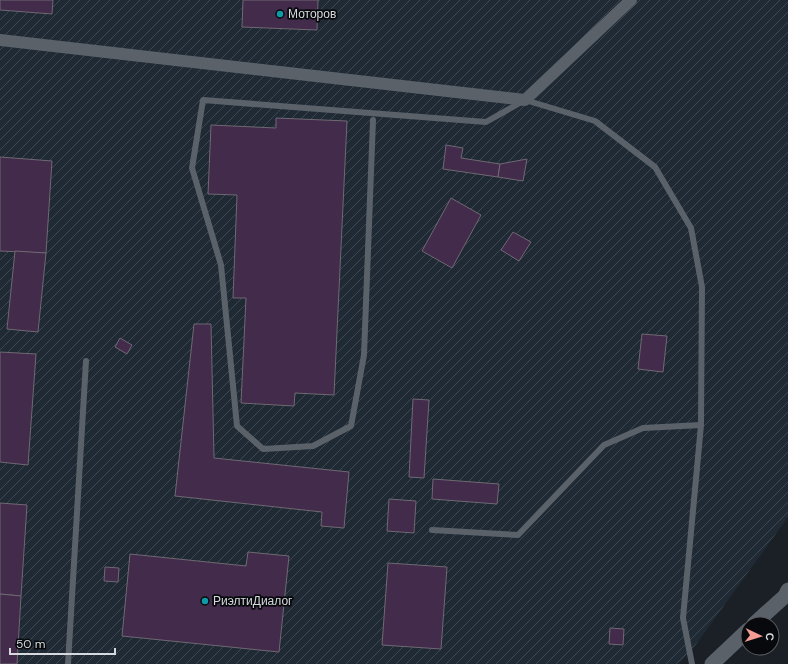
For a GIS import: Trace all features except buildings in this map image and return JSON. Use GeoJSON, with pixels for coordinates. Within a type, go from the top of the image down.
{"type":"FeatureCollection","features":[{"type":"Feature","properties":{"kind":"street"},"geometry":{"type":"LineString","coordinates":[[0,40],[525,100],[631,0]]}},
{"type":"Feature","properties":{"kind":"street"},"geometry":{"type":"LineString","coordinates":[[763,616],[785,596],[788,590]]}},
{"type":"Feature","properties":{"kind":"street"},"geometry":{"type":"LineString","coordinates":[[712,664],[740,638]]}},
{"type":"Feature","properties":{"kind":"lane"},"geometry":{"type":"LineString","coordinates":[[374,120],[364,355],[351,426],[313,446],[263,449],[237,426],[221,265],[192,168],[203,100],[486,122],[525,100],[595,121],[655,167],[691,228],[702,287],[701,425],[684,618],[692,664]]}},
{"type":"Feature","properties":{"kind":"lane"},"geometry":{"type":"LineString","coordinates":[[68,664],[86,361]]}},
{"type":"Feature","properties":{"kind":"lane"},"geometry":{"type":"LineString","coordinates":[[432,530],[518,535],[604,445],[643,428],[701,425]]}},
{"type":"Feature","properties":{"kind":"shaded area"},"geometry":{"type":"Polygon","coordinates":[[[0,0],[788,0],[788,517],[689,654],[678,664],[0,664],[0,0]]]}},
{"type":"Feature","properties":{"kind":"place","name":"Моторов"},"geometry":{"type":"Point","coordinates":[280,14]}},
{"type":"Feature","properties":{"kind":"place","name":"РиэлтиДиалог"},"geometry":{"type":"Point","coordinates":[205,601]}}]}
